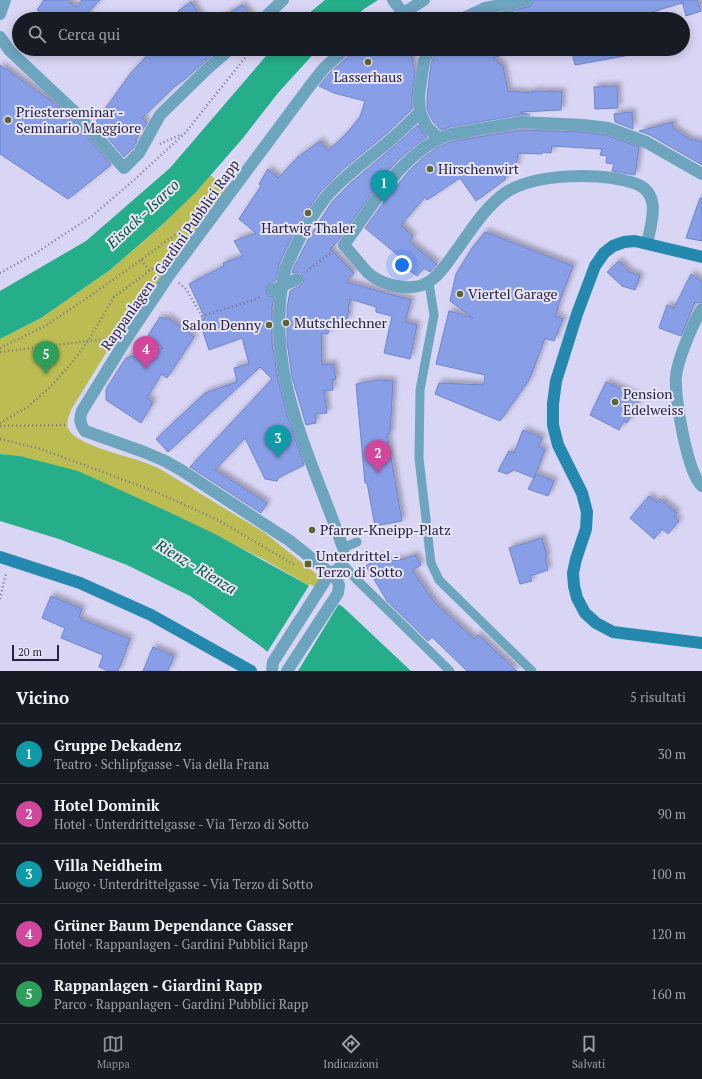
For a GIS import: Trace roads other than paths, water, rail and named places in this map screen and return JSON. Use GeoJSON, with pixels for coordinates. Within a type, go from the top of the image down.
{"type":"FeatureCollection","features":[{"type":"Feature","properties":{"kind":"street"},"geometry":{"type":"LineString","coordinates":[[0,14],[5,0]]}},
{"type":"Feature","properties":{"kind":"street"},"geometry":{"type":"LineString","coordinates":[[271,12],[284,0]]}},
{"type":"Feature","properties":{"kind":"street"},"geometry":{"type":"LineString","coordinates":[[408,12],[424,0]]}},
{"type":"Feature","properties":{"kind":"street"},"geometry":{"type":"LineString","coordinates":[[477,12],[485,8],[527,0]]}},
{"type":"Feature","properties":{"kind":"street"},"geometry":{"type":"LineString","coordinates":[[394,1],[400,12]]}},
{"type":"Feature","properties":{"kind":"street"},"geometry":{"type":"LineString","coordinates":[[0,37],[12,54]]}},
{"type":"Feature","properties":{"kind":"street"},"geometry":{"type":"LineString","coordinates":[[14,56],[76,112],[124,168],[139,153],[160,115],[222,56]]}},
{"type":"Feature","properties":{"kind":"street","name":"Rappanlagen - Gardini Pubblici Rapp"},"geometry":{"type":"LineString","coordinates":[[330,573],[290,540],[166,461],[85,431],[81,425],[80,418],[82,411],[170,274],[309,87],[324,68],[337,56]]}},
{"type":"Feature","properties":{"kind":"street"},"geometry":{"type":"LineString","coordinates":[[422,56],[424,61]]}},
{"type":"Feature","properties":{"kind":"street"},"geometry":{"type":"LineString","coordinates":[[426,56],[424,61],[419,96],[420,112],[427,127],[440,138]]}},
{"type":"Feature","properties":{"kind":"street"},"geometry":{"type":"LineString","coordinates":[[273,667],[330,573],[340,569],[343,564],[342,548],[294,419],[282,367],[278,319],[281,301],[278,287],[300,238],[326,197],[351,172],[383,147],[420,112]]}},
{"type":"Feature","properties":{"kind":"street"},"geometry":{"type":"LineString","coordinates":[[647,243],[654,216],[653,203],[649,193],[642,186],[628,181],[590,176],[545,178],[525,183],[504,194],[485,212],[442,270],[429,283],[420,286],[409,288],[397,287],[369,274],[344,245],[403,166],[429,144],[450,134],[521,122],[583,124],[608,128],[646,142],[702,174]]}},
{"type":"Feature","properties":{"kind":"street"},"geometry":{"type":"LineString","coordinates":[[702,258],[635,241],[624,242],[613,246],[604,253],[595,266],[577,314],[556,381],[553,404],[553,425],[558,445],[582,492],[587,512],[586,529],[573,573],[577,598],[585,613],[596,623],[613,632],[702,643]]}},
{"type":"Feature","properties":{"kind":"street"},"geometry":{"type":"LineString","coordinates":[[278,287],[297,279]]}},
{"type":"Feature","properties":{"kind":"street"},"geometry":{"type":"LineString","coordinates":[[702,309],[678,363],[676,377],[676,393],[684,440],[693,472],[698,484],[702,486]]}},
{"type":"Feature","properties":{"kind":"street"},"geometry":{"type":"LineString","coordinates":[[4,558],[80,583],[152,615],[251,671]]}},
{"type":"Feature","properties":{"kind":"street"},"geometry":{"type":"LineString","coordinates":[[287,671],[338,593],[339,585],[336,578],[330,573]]}},
{"type":"Feature","properties":{"kind":"lane"},"geometry":{"type":"LineString","coordinates":[[429,283],[434,315],[420,390],[419,458],[431,562],[439,580],[532,671]]}},
{"type":"Feature","properties":{"kind":"lane"},"geometry":{"type":"LineString","coordinates":[[342,548],[357,542]]}},
{"type":"Feature","properties":{"kind":"lane"},"geometry":{"type":"LineString","coordinates":[[343,564],[356,579],[450,671]]}},
{"type":"Feature","properties":{"kind":"water"},"geometry":{"type":"Polygon","coordinates":[[[325,0],[378,0],[361,12],[310,12],[325,0]]]}},
{"type":"Feature","properties":{"kind":"water","name":"Eisack - Isarco"},"geometry":{"type":"Polygon","coordinates":[[[266,56],[312,56],[278,93],[243,138],[196,192],[163,224],[110,270],[41,318],[0,339],[0,291],[86,241],[170,168],[266,56]]]}},
{"type":"Feature","properties":{"kind":"water","name":"Rienz - Rienza"},"geometry":{"type":"Polygon","coordinates":[[[0,454],[20,456],[78,471],[215,534],[315,589],[343,607],[411,671],[289,671],[263,648],[190,596],[127,565],[59,539],[0,521],[0,454]]]}},
{"type":"Feature","properties":{"kind":"place","name":"Lasserhaus"},"geometry":{"type":"Point","coordinates":[368,62]}},
{"type":"Feature","properties":{"kind":"place","name":"Priesterseminar - Seminario Maggiore"},"geometry":{"type":"Point","coordinates":[8,120]}},
{"type":"Feature","properties":{"kind":"place","name":"Hirschenwirt"},"geometry":{"type":"Point","coordinates":[430,169]}},
{"type":"Feature","properties":{"kind":"place","name":"Gruppe Dekadenz"},"geometry":{"type":"Point","coordinates":[384,203]}},
{"type":"Feature","properties":{"kind":"place","name":"Hartwig Thaler"},"geometry":{"type":"Point","coordinates":[308,213]}},
{"type":"Feature","properties":{"kind":"place","name":"Viertel Garage"},"geometry":{"type":"Point","coordinates":[460,294]}},
{"type":"Feature","properties":{"kind":"place","name":"Mutschlechner"},"geometry":{"type":"Point","coordinates":[286,323]}},
{"type":"Feature","properties":{"kind":"place","name":"Salon Denny"},"geometry":{"type":"Point","coordinates":[269,325]}},
{"type":"Feature","properties":{"kind":"place","name":"Grüner Baum Dependance Gasser"},"geometry":{"type":"Point","coordinates":[146,369]}},
{"type":"Feature","properties":{"kind":"place","name":"Rappanlagen - Giardini Rapp"},"geometry":{"type":"Point","coordinates":[46,374]}},
{"type":"Feature","properties":{"kind":"place","name":"Pension Edelweiss"},"geometry":{"type":"Point","coordinates":[615,402]}},
{"type":"Feature","properties":{"kind":"place","name":"Villa Neidheim"},"geometry":{"type":"Point","coordinates":[278,458]}},
{"type":"Feature","properties":{"kind":"place","name":"Hotel Dominik"},"geometry":{"type":"Point","coordinates":[378,473]}},
{"type":"Feature","properties":{"kind":"place","name":"Pfarrer-Kneipp-Platz"},"geometry":{"type":"Point","coordinates":[312,530]}},
{"type":"Feature","properties":{"kind":"place","name":"Unterdrittel - Terzo di Sotto"},"geometry":{"type":"Point","coordinates":[308,564]}}]}
